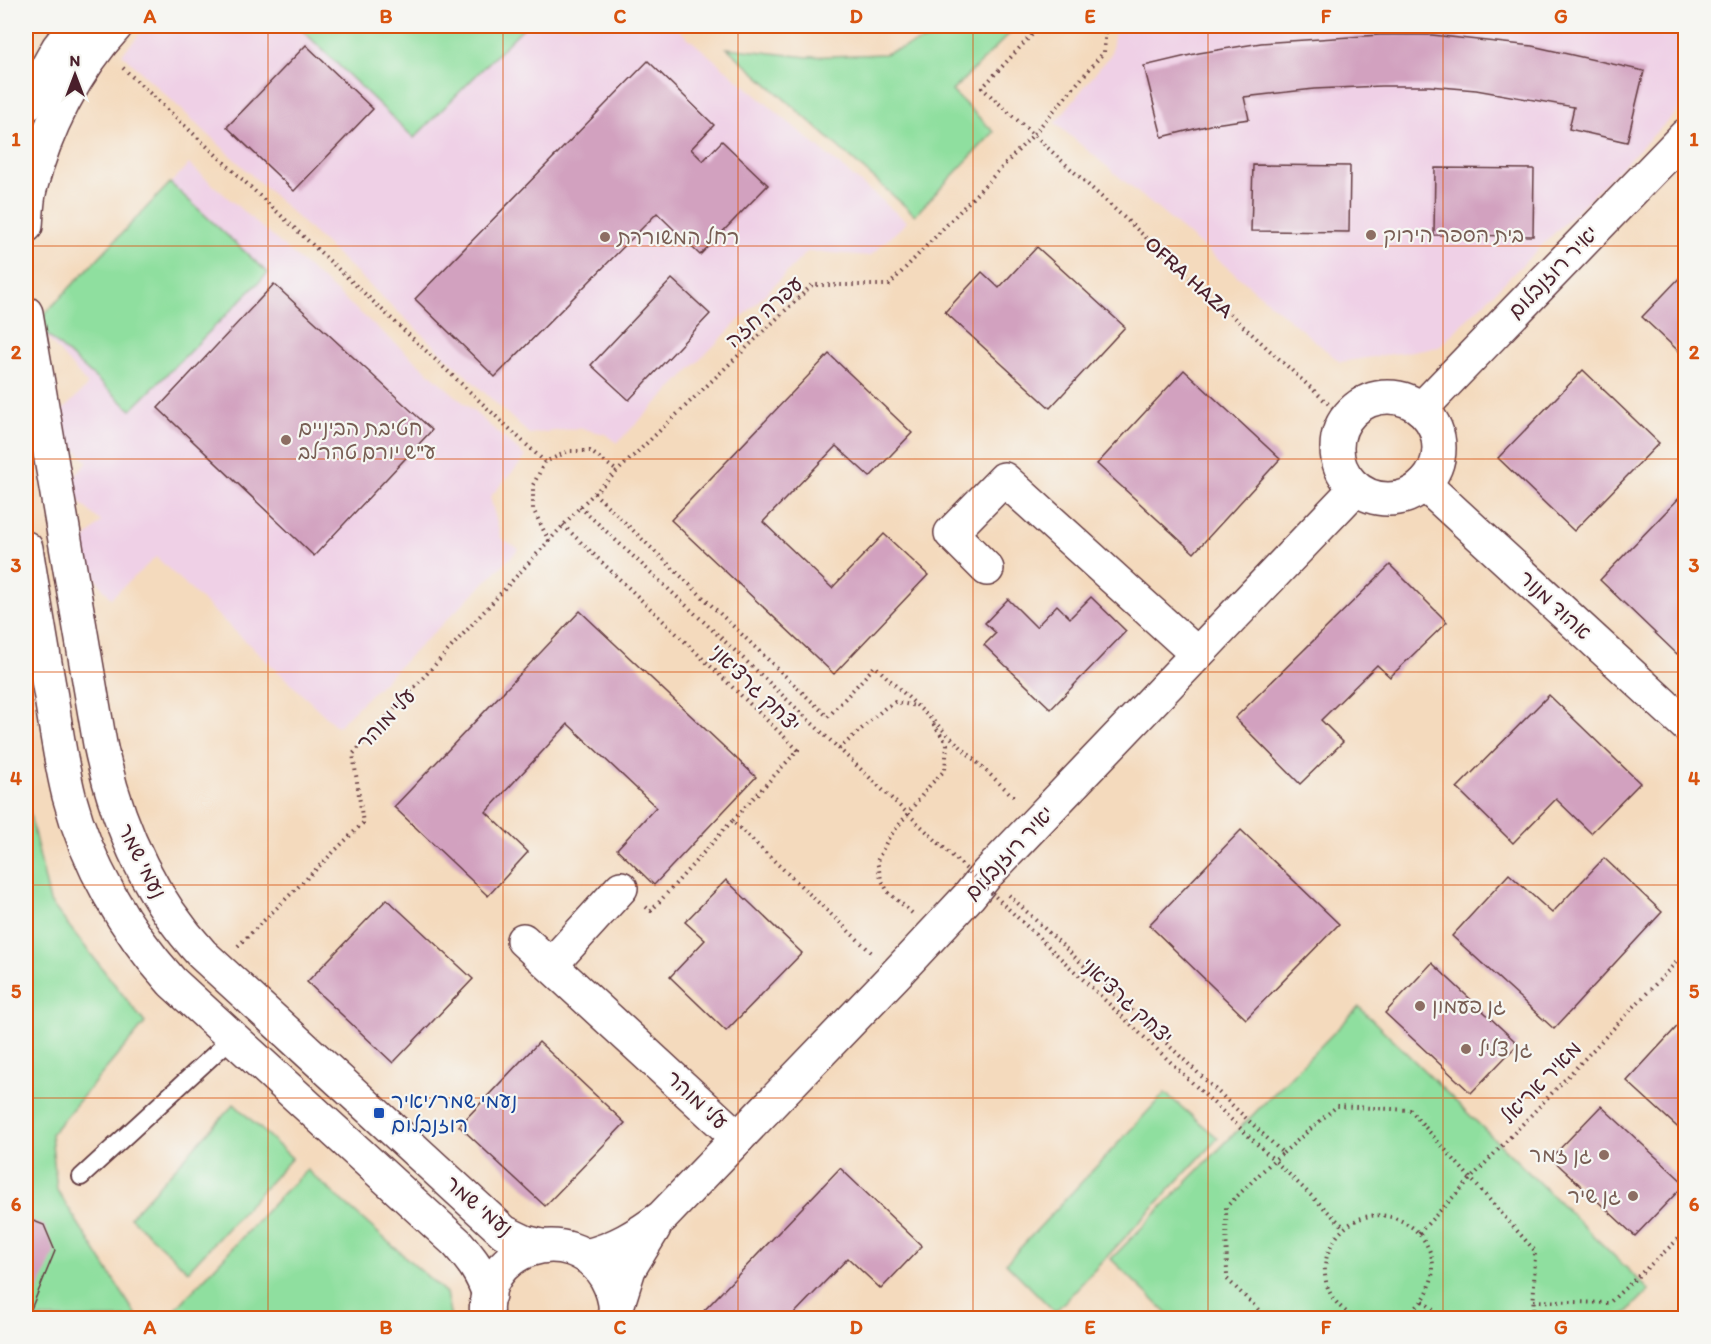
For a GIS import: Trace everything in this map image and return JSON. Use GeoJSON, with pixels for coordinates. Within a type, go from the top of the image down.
{"type":"FeatureCollection","features":[{"type":"Feature","properties":{"kind":"street"},"geometry":{"type":"LineString","coordinates":[[26,105],[58,48],[97,32]]}},
{"type":"Feature","properties":{"kind":"street"},"geometry":{"type":"LineString","coordinates":[[26,226],[30,191],[46,139],[75,83],[97,32]]}},
{"type":"Feature","properties":{"kind":"street","name":"יאיר רוזנבלום"},"geometry":{"type":"LineString","coordinates":[[1421,409],[1686,135]]}},
{"type":"Feature","properties":{"kind":"street","name":"נעמי שמר"},"geometry":{"type":"LineString","coordinates":[[26,313],[93,708],[109,786],[136,857],[158,896],[180,931],[217,968],[504,1232],[525,1242],[542,1246],[565,1247],[586,1256]]}},
{"type":"Feature","properties":{"kind":"street"},"geometry":{"type":"LineString","coordinates":[[1388,397],[1406,400],[1421,409],[1435,429],[1439,452],[1434,470],[1424,484],[1407,496],[1390,500],[1371,497],[1356,488],[1341,470],[1336,453],[1338,435],[1346,419],[1364,403],[1388,397]]}},
{"type":"Feature","properties":{"kind":"street"},"geometry":{"type":"LineString","coordinates":[[987,569],[951,533],[1004,479],[1197,654]]}},
{"type":"Feature","properties":{"kind":"street","name":"אהוד מנור"},"geometry":{"type":"LineString","coordinates":[[1424,484],[1686,725]]}},
{"type":"Feature","properties":{"kind":"street","name":"יאיר רוזנבלום"},"geometry":{"type":"LineString","coordinates":[[662,1217],[935,933],[1038,820],[1356,488]]}},
{"type":"Feature","properties":{"kind":"street","name":"נעמי שמר"},"geometry":{"type":"LineString","coordinates":[[26,548],[69,797],[99,874],[148,955],[172,982],[457,1244],[475,1263],[484,1281],[488,1307]]}},
{"type":"Feature","properties":{"kind":"street"},"geometry":{"type":"LineString","coordinates":[[551,965],[621,888]]}},
{"type":"Feature","properties":{"kind":"street","name":"עלי מוהר"},"geometry":{"type":"LineString","coordinates":[[523,940],[738,1138]]}},
{"type":"Feature","properties":{"kind":"street"},"geometry":{"type":"LineString","coordinates":[[586,1256],[616,1247],[640,1234],[662,1217]]}},
{"type":"Feature","properties":{"kind":"street"},"geometry":{"type":"LineString","coordinates":[[615,1314],[629,1269],[662,1217]]}},
{"type":"Feature","properties":{"kind":"street"},"geometry":{"type":"LineString","coordinates":[[488,1307],[491,1286],[503,1267],[520,1253],[542,1246]]}},
{"type":"Feature","properties":{"kind":"street"},"geometry":{"type":"LineString","coordinates":[[586,1256],[600,1269],[612,1288],[615,1314]]}},
{"type":"Feature","properties":{"kind":"lane"},"geometry":{"type":"LineString","coordinates":[[81,1177],[232,1038]]}},
{"type":"Feature","properties":{"kind":"path","name":"OFRA HAZA"},"geometry":{"type":"LineString","coordinates":[[1040,26],[982,88],[1346,419]]}},
{"type":"Feature","properties":{"kind":"path","name":"עפרה חזה"},"geometry":{"type":"LineString","coordinates":[[580,507],[812,285],[889,285],[1033,135],[1104,52],[1106,26]]}},
{"type":"Feature","properties":{"kind":"path"},"geometry":{"type":"LineString","coordinates":[[97,32],[545,462]]}},
{"type":"Feature","properties":{"kind":"path"},"geometry":{"type":"LineString","coordinates":[[549,541],[533,509],[533,486],[545,462],[569,452],[590,452],[617,471]]}},
{"type":"Feature","properties":{"kind":"path","name":"יצחק גרציאני"},"geometry":{"type":"LineString","coordinates":[[594,493],[828,717],[876,666],[1038,820]]}},
{"type":"Feature","properties":{"kind":"path","name":"עלי מוהר"},"geometry":{"type":"LineString","coordinates":[[217,968],[363,823],[353,754],[580,507]]}},
{"type":"Feature","properties":{"kind":"path","name":"יצחק גרציאני"},"geometry":{"type":"LineString","coordinates":[[580,507],[1345,1228]]}},
{"type":"Feature","properties":{"kind":"path","name":"יצחק גרציאני"},"geometry":{"type":"LineString","coordinates":[[563,525],[798,750],[732,820]]}},
{"type":"Feature","properties":{"kind":"path"},"geometry":{"type":"LineString","coordinates":[[839,750],[885,708],[895,702],[917,706],[947,744],[945,770],[930,784],[888,839],[877,861],[880,879],[888,892],[935,933]]}},
{"type":"Feature","properties":{"kind":"path"},"geometry":{"type":"LineString","coordinates":[[621,888],[651,911],[732,820],[895,975]]}},
{"type":"Feature","properties":{"kind":"path","name":"יצחק גרציאני"},"geometry":{"type":"LineString","coordinates":[[987,874],[1282,1153]]}},
{"type":"Feature","properties":{"kind":"path","name":"מאיר אריאל"},"geometry":{"type":"LineString","coordinates":[[1419,1233],[1686,952]]}},
{"type":"Feature","properties":{"kind":"path"},"geometry":{"type":"LineString","coordinates":[[1267,1318],[1227,1279],[1226,1207],[1274,1160],[1337,1106],[1410,1110],[1535,1251],[1533,1318]]}},
{"type":"Feature","properties":{"kind":"path"},"geometry":{"type":"LineString","coordinates":[[1356,1318],[1347,1317],[1330,1293],[1326,1284],[1324,1266],[1329,1246],[1345,1228],[1356,1220],[1374,1215],[1404,1221],[1419,1233],[1429,1249],[1433,1265],[1431,1283],[1423,1301],[1413,1312],[1401,1318]]}},
{"type":"Feature","properties":{"kind":"path"},"geometry":{"type":"LineString","coordinates":[[1534,1301],[1610,1303],[1686,1232]]}},
{"type":"Feature","properties":{"kind":"path"},"geometry":{"type":"LineString","coordinates":[[1423,1301],[1442,1318]]}},
{"type":"Feature","properties":{"kind":"shaded area","name":"רחל המשוררת"},"geometry":{"type":"Polygon","coordinates":[[[147,26],[674,26],[907,222],[870,256],[808,251],[617,443],[605,434],[580,428],[529,434],[122,54],[147,26]]]}},
{"type":"Feature","properties":{"kind":"shaded area","name":"בית הספר הירוק"},"geometry":{"type":"Polygon","coordinates":[[[1116,26],[1685,26],[1685,104],[1439,347],[1340,362],[1055,123],[1111,54],[1116,26]]]}},
{"type":"Feature","properties":{"kind":"shaded area","name":"חטיבת הביניים ע\"ש יורם טהרלב"},"geometry":{"type":"Polygon","coordinates":[[[189,164],[526,457],[490,497],[501,538],[519,549],[337,727],[156,557],[111,598],[74,551],[101,522],[64,488],[88,462],[50,423],[88,385],[35,324],[189,164]]]}},
{"type":"Feature","properties":{"kind":"green space"},"geometry":{"type":"Polygon","coordinates":[[[304,26],[525,26],[414,138],[301,29],[304,26]]]}},
{"type":"Feature","properties":{"kind":"green space"},"geometry":{"type":"Polygon","coordinates":[[[966,26],[1017,26],[952,91],[994,132],[915,215],[727,48],[807,57],[884,54],[966,26]]]}},
{"type":"Feature","properties":{"kind":"green space"},"geometry":{"type":"Polygon","coordinates":[[[170,183],[268,273],[131,410],[35,324],[170,183]]]}},
{"type":"Feature","properties":{"kind":"green space"},"geometry":{"type":"Polygon","coordinates":[[[26,797],[50,902],[145,1023],[51,1134],[57,1190],[138,1318],[26,1318],[26,797]]]}},
{"type":"Feature","properties":{"kind":"green space"},"geometry":{"type":"Polygon","coordinates":[[[1359,1007],[1649,1290],[1621,1318],[1172,1318],[1111,1259],[1359,1007]]]}},
{"type":"Feature","properties":{"kind":"green space"},"geometry":{"type":"Polygon","coordinates":[[[1165,1093],[1218,1138],[1055,1312],[1006,1263],[1165,1093]]]}},
{"type":"Feature","properties":{"kind":"green space"},"geometry":{"type":"Polygon","coordinates":[[[234,1104],[292,1158],[188,1271],[130,1217],[234,1104]]]}},
{"type":"Feature","properties":{"kind":"green space"},"geometry":{"type":"Polygon","coordinates":[[[307,1170],[446,1293],[451,1318],[185,1318],[175,1310],[307,1170]]]}},
{"type":"Feature","properties":{"kind":"building"},"geometry":{"type":"Polygon","coordinates":[[[1380,35],[1432,35],[1532,46],[1644,71],[1627,142],[1569,129],[1574,107],[1476,90],[1429,86],[1314,89],[1244,97],[1249,119],[1214,124],[1162,137],[1144,66],[1199,53],[1261,43],[1380,35]]]}},
{"type":"Feature","properties":{"kind":"building"},"geometry":{"type":"Polygon","coordinates":[[[306,45],[373,109],[294,191],[227,127],[306,45]]]}},
{"type":"Feature","properties":{"kind":"building"},"geometry":{"type":"Polygon","coordinates":[[[648,61],[714,125],[691,149],[703,161],[722,141],[768,185],[700,255],[657,213],[495,377],[415,299],[648,61]]]}},
{"type":"Feature","properties":{"kind":"building"},"geometry":{"type":"Polygon","coordinates":[[[1253,165],[1350,166],[1349,232],[1251,231],[1253,165]]]}},
{"type":"Feature","properties":{"kind":"building"},"geometry":{"type":"Polygon","coordinates":[[[1435,168],[1534,169],[1533,236],[1434,235],[1435,168]]]}},
{"type":"Feature","properties":{"kind":"building"},"geometry":{"type":"Polygon","coordinates":[[[1037,247],[1125,327],[1050,408],[945,312],[982,272],[999,288],[1037,247]]]}},
{"type":"Feature","properties":{"kind":"building"},"geometry":{"type":"Polygon","coordinates":[[[1686,271],[1686,358],[1642,317],[1686,271]]]}},
{"type":"Feature","properties":{"kind":"building"},"geometry":{"type":"Polygon","coordinates":[[[672,279],[710,314],[629,400],[591,365],[672,279]]]}},
{"type":"Feature","properties":{"kind":"building","name":"חטיבת הביניים ע\"ש יורם טהרלב"},"geometry":{"type":"Polygon","coordinates":[[[274,284],[432,430],[314,556],[158,408],[274,284]]]}},
{"type":"Feature","properties":{"kind":"building"},"geometry":{"type":"Polygon","coordinates":[[[829,354],[912,433],[870,477],[836,446],[763,522],[832,588],[884,534],[928,575],[834,674],[671,520],[829,354]]]}},
{"type":"Feature","properties":{"kind":"building"},"geometry":{"type":"Polygon","coordinates":[[[1184,370],[1280,459],[1194,553],[1097,464],[1184,370]]]}},
{"type":"Feature","properties":{"kind":"building"},"geometry":{"type":"Polygon","coordinates":[[[1583,370],[1659,443],[1574,531],[1498,458],[1583,370]]]}},
{"type":"Feature","properties":{"kind":"building"},"geometry":{"type":"Polygon","coordinates":[[[1686,491],[1686,644],[1677,654],[1600,580],[1686,491]]]}},
{"type":"Feature","properties":{"kind":"building"},"geometry":{"type":"Polygon","coordinates":[[[1390,565],[1447,622],[1390,677],[1377,665],[1321,720],[1343,742],[1300,784],[1235,718],[1390,565]]]}},
{"type":"Feature","properties":{"kind":"building"},"geometry":{"type":"Polygon","coordinates":[[[1091,597],[1126,631],[1051,709],[984,645],[996,633],[985,623],[1008,599],[1036,627],[1057,605],[1070,618],[1091,597]]]}},
{"type":"Feature","properties":{"kind":"building"},"geometry":{"type":"Polygon","coordinates":[[[580,611],[756,777],[654,885],[617,849],[656,807],[568,724],[486,812],[528,852],[488,896],[394,807],[580,611]]]}},
{"type":"Feature","properties":{"kind":"building"},"geometry":{"type":"Polygon","coordinates":[[[1549,695],[1640,783],[1591,833],[1556,799],[1513,843],[1457,788],[1549,695]]]}},
{"type":"Feature","properties":{"kind":"building"},"geometry":{"type":"Polygon","coordinates":[[[1241,830],[1339,924],[1246,1019],[1149,925],[1241,830]]]}},
{"type":"Feature","properties":{"kind":"building"},"geometry":{"type":"Polygon","coordinates":[[[1604,858],[1662,912],[1554,1029],[1452,936],[1509,874],[1552,913],[1604,858]]]}},
{"type":"Feature","properties":{"kind":"building"},"geometry":{"type":"Polygon","coordinates":[[[726,880],[802,953],[726,1031],[670,977],[705,940],[685,922],[726,880]]]}},
{"type":"Feature","properties":{"kind":"building"},"geometry":{"type":"Polygon","coordinates":[[[387,899],[473,979],[393,1063],[307,982],[387,899]]]}},
{"type":"Feature","properties":{"kind":"building"},"geometry":{"type":"Polygon","coordinates":[[[1432,963],[1518,1044],[1471,1093],[1385,1013],[1432,963]]]}},
{"type":"Feature","properties":{"kind":"building"},"geometry":{"type":"Polygon","coordinates":[[[1686,1017],[1686,1135],[1627,1081],[1686,1017]]]}},
{"type":"Feature","properties":{"kind":"building"},"geometry":{"type":"Polygon","coordinates":[[[539,1042],[625,1123],[545,1206],[459,1126],[539,1042]]]}},
{"type":"Feature","properties":{"kind":"building"},"geometry":{"type":"Polygon","coordinates":[[[1601,1106],[1685,1184],[1635,1236],[1551,1158],[1601,1106]]]}},
{"type":"Feature","properties":{"kind":"building"},"geometry":{"type":"Polygon","coordinates":[[[840,1168],[922,1246],[881,1289],[848,1258],[790,1318],[697,1318],[840,1168]]]}},
{"type":"Feature","properties":{"kind":"building"},"geometry":{"type":"Polygon","coordinates":[[[26,1218],[44,1225],[55,1251],[29,1314],[26,1315],[26,1218]]]}},
{"type":"Feature","properties":{"kind":"place","name":"בית הספר הירוק"},"geometry":{"type":"Point","coordinates":[1371,235]}},
{"type":"Feature","properties":{"kind":"place","name":"רחל המשוררת"},"geometry":{"type":"Point","coordinates":[605,237]}},
{"type":"Feature","properties":{"kind":"place","name":"חטיבת הביניים ע\"ש יורם טהרלב"},"geometry":{"type":"Point","coordinates":[286,440]}},
{"type":"Feature","properties":{"kind":"place","name":"גן פעמון"},"geometry":{"type":"Point","coordinates":[1420,1006]}},
{"type":"Feature","properties":{"kind":"place","name":"גן צליל"},"geometry":{"type":"Point","coordinates":[1466,1049]}},
{"type":"Feature","properties":{"kind":"place","name":"נעמי שמר/יאיר רוזנבלום"},"geometry":{"type":"Point","coordinates":[379,1113]}},
{"type":"Feature","properties":{"kind":"place","name":"גן זמר"},"geometry":{"type":"Point","coordinates":[1604,1155]}},
{"type":"Feature","properties":{"kind":"place","name":"גן שיר"},"geometry":{"type":"Point","coordinates":[1633,1196]}}]}
